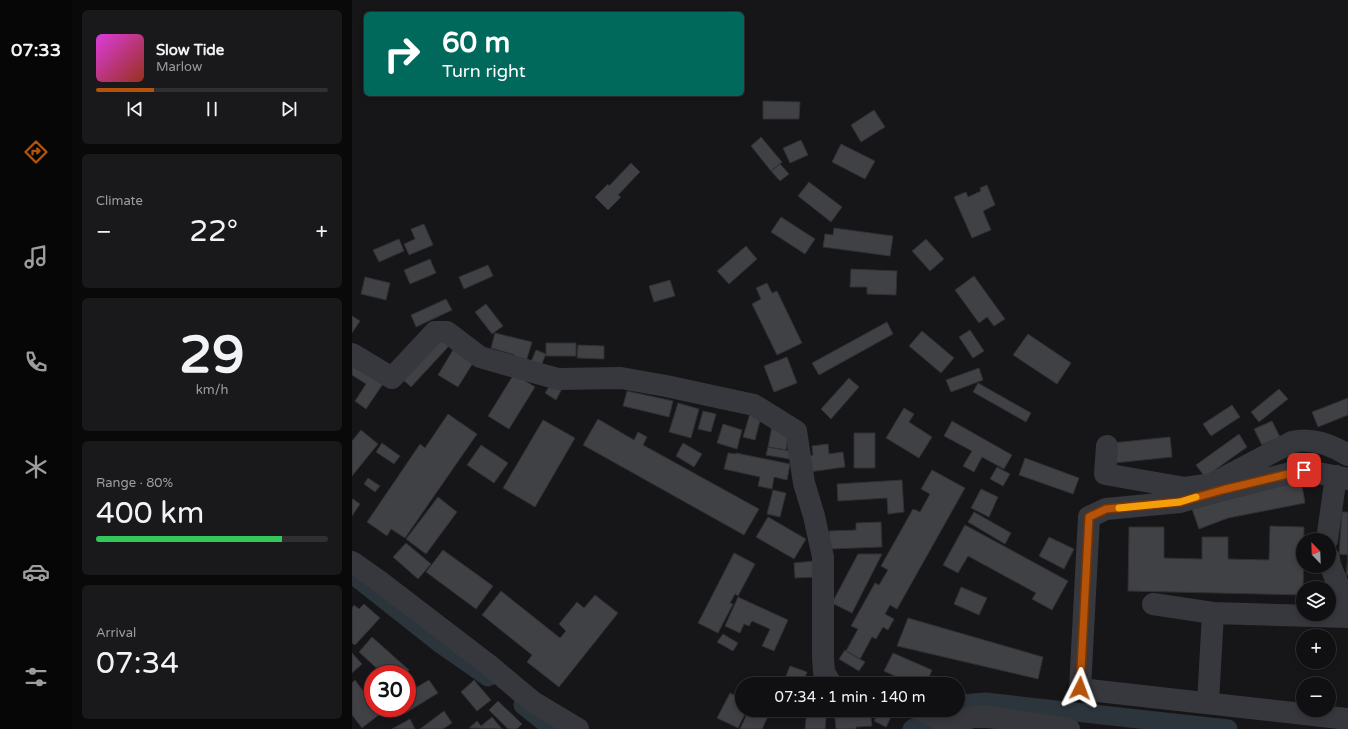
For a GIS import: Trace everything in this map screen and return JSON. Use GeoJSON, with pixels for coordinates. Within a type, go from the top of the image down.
{"type":"FeatureCollection","features":[{"type":"Feature","properties":{"kind":"street"},"geometry":{"type":"LineString","coordinates":[[352,354],[392,378],[435,332],[447,332],[480,357],[558,379],[621,378],[666,386],[754,406],[796,430],[804,483],[814,516],[823,557],[823,657],[824,672],[827,677]]}},
{"type":"Feature","properties":{"kind":"street"},"geometry":{"type":"LineString","coordinates":[[1107,446],[1105,474],[1185,488],[1212,484],[1292,442],[1303,439],[1331,446],[1348,455]]}},
{"type":"Feature","properties":{"kind":"street"},"geometry":{"type":"LineString","coordinates":[[1329,533],[1342,478],[1304,470],[1180,502],[1106,509],[1089,517],[1080,688],[1348,719]]}},
{"type":"Feature","properties":{"kind":"street"},"geometry":{"type":"LineString","coordinates":[[352,562],[490,666],[533,702],[578,729]]}},
{"type":"Feature","properties":{"kind":"street"},"geometry":{"type":"LineString","coordinates":[[1153,604],[1213,613],[1347,617],[1333,573]]}},
{"type":"Feature","properties":{"kind":"street"},"geometry":{"type":"LineString","coordinates":[[1208,703],[1213,613]]}},
{"type":"Feature","properties":{"kind":"street"},"geometry":{"type":"LineString","coordinates":[[937,721],[972,717],[989,717],[1069,729]]}},
{"type":"Feature","properties":{"kind":"building"},"geometry":{"type":"Polygon","coordinates":[[[763,101],[800,102],[799,119],[763,119],[763,101]]]}},
{"type":"Feature","properties":{"kind":"building"},"geometry":{"type":"Polygon","coordinates":[[[874,110],[885,127],[861,142],[851,125],[874,110]]]}},
{"type":"Feature","properties":{"kind":"building"},"geometry":{"type":"Polygon","coordinates":[[[761,137],[782,162],[771,171],[751,146],[761,137]]]}},
{"type":"Feature","properties":{"kind":"building"},"geometry":{"type":"Polygon","coordinates":[[[801,140],[808,155],[790,163],[783,148],[801,140]]]}},
{"type":"Feature","properties":{"kind":"building"},"geometry":{"type":"Polygon","coordinates":[[[841,144],[875,161],[865,179],[832,162],[841,144]]]}},
{"type":"Feature","properties":{"kind":"building"},"geometry":{"type":"Polygon","coordinates":[[[631,163],[640,172],[618,195],[621,197],[608,210],[595,197],[608,184],[609,186],[631,163]]]}},
{"type":"Feature","properties":{"kind":"building"},"geometry":{"type":"Polygon","coordinates":[[[780,164],[789,174],[780,181],[771,171],[780,164]]]}},
{"type":"Feature","properties":{"kind":"building"},"geometry":{"type":"Polygon","coordinates":[[[809,182],[842,207],[831,222],[798,196],[809,182]]]}},
{"type":"Feature","properties":{"kind":"building"},"geometry":{"type":"Polygon","coordinates":[[[987,185],[995,205],[983,211],[991,230],[972,238],[954,197],[966,192],[968,197],[981,191],[980,188],[987,185]]]}},
{"type":"Feature","properties":{"kind":"building"},"geometry":{"type":"Polygon","coordinates":[[[781,217],[815,239],[805,254],[771,232],[781,217]]]}},
{"type":"Feature","properties":{"kind":"building"},"geometry":{"type":"Polygon","coordinates":[[[424,224],[433,245],[409,255],[404,244],[415,239],[411,229],[424,224]]]}},
{"type":"Feature","properties":{"kind":"building"},"geometry":{"type":"Polygon","coordinates":[[[834,228],[893,236],[890,256],[823,247],[825,234],[833,235],[834,228]]]}},
{"type":"Feature","properties":{"kind":"building"},"geometry":{"type":"Polygon","coordinates":[[[399,239],[404,251],[379,262],[373,250],[399,239]]]}},
{"type":"Feature","properties":{"kind":"building"},"geometry":{"type":"Polygon","coordinates":[[[926,239],[944,259],[930,271],[912,251],[926,239]]]}},
{"type":"Feature","properties":{"kind":"building"},"geometry":{"type":"Polygon","coordinates":[[[746,246],[757,259],[729,284],[717,271],[746,246]]]}},
{"type":"Feature","properties":{"kind":"building"},"geometry":{"type":"Polygon","coordinates":[[[430,259],[436,273],[410,284],[404,270],[430,259]]]}},
{"type":"Feature","properties":{"kind":"building"},"geometry":{"type":"Polygon","coordinates":[[[488,265],[493,276],[464,289],[459,277],[488,265]]]}},
{"type":"Feature","properties":{"kind":"building"},"geometry":{"type":"Polygon","coordinates":[[[851,269],[897,271],[896,295],[867,294],[867,287],[850,287],[851,269]]]}},
{"type":"Feature","properties":{"kind":"building"},"geometry":{"type":"Polygon","coordinates":[[[974,276],[1005,319],[994,326],[987,317],[979,323],[955,290],[974,276]]]}},
{"type":"Feature","properties":{"kind":"building"},"geometry":{"type":"Polygon","coordinates":[[[365,277],[390,283],[386,300],[361,294],[365,277]]]}},
{"type":"Feature","properties":{"kind":"building"},"geometry":{"type":"Polygon","coordinates":[[[670,280],[675,296],[654,302],[649,286],[670,280]]]}},
{"type":"Feature","properties":{"kind":"building"},"geometry":{"type":"Polygon","coordinates":[[[767,283],[772,293],[777,291],[802,343],[777,355],[752,304],[761,299],[756,288],[767,283]]]}},
{"type":"Feature","properties":{"kind":"building"},"geometry":{"type":"Polygon","coordinates":[[[446,299],[452,310],[416,327],[411,315],[446,299]]]}},
{"type":"Feature","properties":{"kind":"building"},"geometry":{"type":"Polygon","coordinates":[[[486,304],[503,326],[492,334],[475,312],[486,304]]]}},
{"type":"Feature","properties":{"kind":"building"},"geometry":{"type":"Polygon","coordinates":[[[352,316],[360,321],[352,333],[352,316]]]}},
{"type":"Feature","properties":{"kind":"building"},"geometry":{"type":"Polygon","coordinates":[[[887,322],[893,334],[819,375],[812,363],[887,322]]]}},
{"type":"Feature","properties":{"kind":"building"},"geometry":{"type":"Polygon","coordinates":[[[970,330],[984,351],[973,358],[959,337],[970,330]]]}},
{"type":"Feature","properties":{"kind":"building"},"geometry":{"type":"Polygon","coordinates":[[[922,331],[954,358],[941,373],[909,346],[922,331]]]}},
{"type":"Feature","properties":{"kind":"building"},"geometry":{"type":"Polygon","coordinates":[[[495,333],[532,342],[525,365],[513,361],[515,355],[491,348],[495,333]]]}},
{"type":"Feature","properties":{"kind":"building"},"geometry":{"type":"Polygon","coordinates":[[[1028,334],[1071,363],[1057,384],[1013,355],[1028,334]]]}},
{"type":"Feature","properties":{"kind":"building"},"geometry":{"type":"Polygon","coordinates":[[[437,336],[449,346],[411,387],[400,377],[437,336]]]}},
{"type":"Feature","properties":{"kind":"building"},"geometry":{"type":"Polygon","coordinates":[[[546,343],[576,343],[576,356],[546,356],[546,343]]]}},
{"type":"Feature","properties":{"kind":"building"},"geometry":{"type":"Polygon","coordinates":[[[578,345],[604,346],[604,359],[577,358],[578,345]]]}},
{"type":"Feature","properties":{"kind":"building"},"geometry":{"type":"Polygon","coordinates":[[[453,350],[473,363],[458,387],[438,375],[453,350]]]}},
{"type":"Feature","properties":{"kind":"building"},"geometry":{"type":"Polygon","coordinates":[[[536,350],[546,354],[540,368],[530,364],[536,350]]]}},
{"type":"Feature","properties":{"kind":"building"},"geometry":{"type":"Polygon","coordinates":[[[787,357],[797,383],[774,392],[764,366],[787,357]]]}},
{"type":"Feature","properties":{"kind":"building"},"geometry":{"type":"Polygon","coordinates":[[[352,364],[385,381],[366,409],[355,401],[366,384],[352,375],[352,364]]]}},
{"type":"Feature","properties":{"kind":"building"},"geometry":{"type":"Polygon","coordinates":[[[979,368],[983,380],[951,392],[946,380],[979,368]]]}},
{"type":"Feature","properties":{"kind":"building"},"geometry":{"type":"Polygon","coordinates":[[[514,374],[535,387],[509,429],[488,416],[514,374]]]}},
{"type":"Feature","properties":{"kind":"building"},"geometry":{"type":"Polygon","coordinates":[[[849,378],[859,387],[831,419],[821,409],[849,378]]]}},
{"type":"Feature","properties":{"kind":"building"},"geometry":{"type":"Polygon","coordinates":[[[554,379],[564,385],[556,400],[545,393],[554,379]]]}},
{"type":"Feature","properties":{"kind":"building"},"geometry":{"type":"Polygon","coordinates":[[[978,383],[1031,413],[1026,422],[973,392],[978,383]]]}},
{"type":"Feature","properties":{"kind":"building"},"geometry":{"type":"Polygon","coordinates":[[[1279,389],[1288,399],[1259,422],[1251,412],[1279,389]]]}},
{"type":"Feature","properties":{"kind":"building"},"geometry":{"type":"Polygon","coordinates":[[[627,391],[673,401],[669,417],[623,406],[627,391]]]}},
{"type":"Feature","properties":{"kind":"building"},"geometry":{"type":"Polygon","coordinates":[[[1348,398],[1348,415],[1318,427],[1312,412],[1348,398]]]}},
{"type":"Feature","properties":{"kind":"building"},"geometry":{"type":"Polygon","coordinates":[[[678,403],[699,409],[691,438],[669,432],[678,403]]]}},
{"type":"Feature","properties":{"kind":"building"},"geometry":{"type":"Polygon","coordinates":[[[1232,405],[1240,417],[1211,436],[1203,424],[1232,405]]]}},
{"type":"Feature","properties":{"kind":"building"},"geometry":{"type":"Polygon","coordinates":[[[904,408],[914,414],[909,422],[932,437],[919,458],[886,438],[904,408]]]}},
{"type":"Feature","properties":{"kind":"building"},"geometry":{"type":"Polygon","coordinates":[[[751,410],[762,413],[755,440],[743,437],[751,410]]]}},
{"type":"Feature","properties":{"kind":"building"},"geometry":{"type":"Polygon","coordinates":[[[703,411],[716,414],[711,432],[698,429],[703,411]]]}},
{"type":"Feature","properties":{"kind":"building"},"geometry":{"type":"Polygon","coordinates":[[[448,414],[477,434],[405,538],[391,529],[387,536],[367,522],[420,444],[425,448],[448,414]]]}},
{"type":"Feature","properties":{"kind":"building"},"geometry":{"type":"Polygon","coordinates":[[[598,419],[634,440],[638,432],[647,437],[643,445],[759,509],[744,535],[583,445],[598,419]]]}},
{"type":"Feature","properties":{"kind":"building"},"geometry":{"type":"Polygon","coordinates":[[[543,420],[575,438],[535,507],[503,488],[543,420]]]}},
{"type":"Feature","properties":{"kind":"building"},"geometry":{"type":"Polygon","coordinates":[[[952,421],[1012,455],[1004,469],[982,457],[974,472],[963,466],[972,451],[944,436],[952,421]]]}},
{"type":"Feature","properties":{"kind":"building"},"geometry":{"type":"Polygon","coordinates":[[[1272,421],[1280,437],[1262,445],[1254,429],[1272,421]]]}},
{"type":"Feature","properties":{"kind":"building"},"geometry":{"type":"Polygon","coordinates":[[[723,424],[742,430],[737,449],[717,443],[723,424]]]}},
{"type":"Feature","properties":{"kind":"building"},"geometry":{"type":"Polygon","coordinates":[[[772,426],[789,429],[786,450],[768,447],[772,426]]]}},
{"type":"Feature","properties":{"kind":"building"},"geometry":{"type":"Polygon","coordinates":[[[361,430],[378,444],[352,476],[352,441],[361,430]]]}},
{"type":"Feature","properties":{"kind":"building"},"geometry":{"type":"Polygon","coordinates":[[[854,433],[875,433],[875,468],[854,468],[854,433]]]}},
{"type":"Feature","properties":{"kind":"building"},"geometry":{"type":"Polygon","coordinates":[[[1239,434],[1247,447],[1205,477],[1196,465],[1239,434]]]}},
{"type":"Feature","properties":{"kind":"building"},"geometry":{"type":"Polygon","coordinates":[[[1170,437],[1172,457],[1114,463],[1112,443],[1170,437]]]}},
{"type":"Feature","properties":{"kind":"building"},"geometry":{"type":"Polygon","coordinates":[[[382,443],[400,456],[394,464],[376,452],[382,443]]]}},
{"type":"Feature","properties":{"kind":"building"},"geometry":{"type":"Polygon","coordinates":[[[683,443],[702,454],[694,467],[676,456],[683,443]]]}},
{"type":"Feature","properties":{"kind":"building"},"geometry":{"type":"Polygon","coordinates":[[[828,444],[829,454],[843,452],[845,467],[809,472],[807,456],[813,455],[812,446],[828,444]]]}},
{"type":"Feature","properties":{"kind":"building"},"geometry":{"type":"Polygon","coordinates":[[[481,445],[508,463],[494,483],[467,465],[481,445]]]}},
{"type":"Feature","properties":{"kind":"building"},"geometry":{"type":"Polygon","coordinates":[[[768,447],[796,452],[795,460],[766,455],[768,447]]]}},
{"type":"Feature","properties":{"kind":"building"},"geometry":{"type":"Polygon","coordinates":[[[728,453],[736,453],[790,464],[787,480],[774,477],[772,489],[758,486],[760,477],[724,469],[728,453]]]}},
{"type":"Feature","properties":{"kind":"building"},"geometry":{"type":"Polygon","coordinates":[[[1025,458],[1079,478],[1073,494],[1019,475],[1025,458]]]}},
{"type":"Feature","properties":{"kind":"building"},"geometry":{"type":"Polygon","coordinates":[[[997,467],[1010,474],[1003,486],[990,479],[997,467]]]}},
{"type":"Feature","properties":{"kind":"building"},"geometry":{"type":"Polygon","coordinates":[[[932,470],[965,488],[897,609],[890,605],[885,614],[894,619],[888,630],[883,627],[876,639],[872,637],[860,659],[846,651],[858,629],[851,626],[875,583],[879,585],[888,570],[881,566],[913,509],[920,512],[930,494],[921,489],[932,470]]]}},
{"type":"Feature","properties":{"kind":"building"},"geometry":{"type":"Polygon","coordinates":[[[368,478],[380,486],[375,492],[364,484],[368,478]]]}},
{"type":"Feature","properties":{"kind":"building"},"geometry":{"type":"Polygon","coordinates":[[[902,480],[904,512],[888,514],[887,498],[838,501],[837,484],[902,480]]]}},
{"type":"Feature","properties":{"kind":"building"},"geometry":{"type":"Polygon","coordinates":[[[1301,480],[1305,503],[1228,518],[1199,529],[1192,509],[1301,480]]]}},
{"type":"Feature","properties":{"kind":"building"},"geometry":{"type":"Polygon","coordinates":[[[981,489],[998,497],[989,517],[971,508],[981,489]]]}},
{"type":"Feature","properties":{"kind":"building"},"geometry":{"type":"Polygon","coordinates":[[[773,490],[786,493],[780,517],[767,514],[773,490]]]}},
{"type":"Feature","properties":{"kind":"building"},"geometry":{"type":"Polygon","coordinates":[[[438,497],[457,512],[426,554],[406,539],[438,497]]]}},
{"type":"Feature","properties":{"kind":"building"},"geometry":{"type":"Polygon","coordinates":[[[353,499],[360,504],[352,516],[352,500],[353,499]]]}},
{"type":"Feature","properties":{"kind":"building"},"geometry":{"type":"Polygon","coordinates":[[[974,512],[1011,533],[1005,544],[968,522],[974,512]]]}},
{"type":"Feature","properties":{"kind":"building"},"geometry":{"type":"Polygon","coordinates":[[[1342,512],[1348,512],[1348,555],[1339,554],[1342,512]]]}},
{"type":"Feature","properties":{"kind":"building"},"geometry":{"type":"Polygon","coordinates":[[[768,517],[806,539],[794,559],[756,537],[768,517]]]}},
{"type":"Feature","properties":{"kind":"building"},"geometry":{"type":"Polygon","coordinates":[[[881,522],[882,547],[830,549],[829,531],[856,530],[856,523],[881,522]]]}},
{"type":"Feature","properties":{"kind":"building"},"geometry":{"type":"Polygon","coordinates":[[[965,525],[1068,581],[1052,610],[1032,599],[1036,593],[968,556],[958,573],[943,565],[965,525]]]}},
{"type":"Feature","properties":{"kind":"building"},"geometry":{"type":"Polygon","coordinates":[[[1270,526],[1304,527],[1304,533],[1296,533],[1296,573],[1303,573],[1303,581],[1296,581],[1296,595],[1128,591],[1129,527],[1164,527],[1164,558],[1202,559],[1202,537],[1228,537],[1228,559],[1269,560],[1270,526]]]}},
{"type":"Feature","properties":{"kind":"building"},"geometry":{"type":"Polygon","coordinates":[[[1049,537],[1074,549],[1064,569],[1039,556],[1049,537]]]}},
{"type":"Feature","properties":{"kind":"building"},"geometry":{"type":"Polygon","coordinates":[[[406,543],[431,564],[418,579],[393,557],[406,543]]]}},
{"type":"Feature","properties":{"kind":"building"},"geometry":{"type":"Polygon","coordinates":[[[443,550],[493,586],[476,609],[426,572],[443,550]]]}},
{"type":"Feature","properties":{"kind":"building"},"geometry":{"type":"Polygon","coordinates":[[[734,553],[755,564],[738,596],[735,594],[730,603],[733,604],[718,633],[698,623],[734,553]]]}},
{"type":"Feature","properties":{"kind":"building"},"geometry":{"type":"Polygon","coordinates":[[[858,554],[882,554],[852,613],[832,603],[858,554]]]}},
{"type":"Feature","properties":{"kind":"building"},"geometry":{"type":"Polygon","coordinates":[[[1348,555],[1348,575],[1346,575],[1348,555]]]}},
{"type":"Feature","properties":{"kind":"building"},"geometry":{"type":"Polygon","coordinates":[[[814,561],[816,577],[795,578],[794,563],[814,561]]]}},
{"type":"Feature","properties":{"kind":"building"},"geometry":{"type":"Polygon","coordinates":[[[961,587],[987,598],[979,615],[954,604],[961,587]]]}},
{"type":"Feature","properties":{"kind":"building"},"geometry":{"type":"Polygon","coordinates":[[[501,591],[560,638],[566,631],[559,624],[577,602],[584,608],[595,595],[618,613],[559,687],[527,662],[532,655],[482,615],[501,591]]]}},
{"type":"Feature","properties":{"kind":"building"},"geometry":{"type":"Polygon","coordinates":[[[738,597],[788,620],[774,651],[762,646],[770,629],[752,621],[749,626],[744,624],[740,633],[725,626],[738,597]]]}},
{"type":"Feature","properties":{"kind":"building"},"geometry":{"type":"Polygon","coordinates":[[[364,604],[380,618],[355,645],[352,643],[352,608],[354,605],[359,609],[364,604]]]}},
{"type":"Feature","properties":{"kind":"building"},"geometry":{"type":"Polygon","coordinates":[[[908,618],[1043,657],[1038,679],[897,646],[908,618]]]}},
{"type":"Feature","properties":{"kind":"building"},"geometry":{"type":"Polygon","coordinates":[[[723,634],[738,643],[733,651],[717,642],[723,634]]]}},
{"type":"Feature","properties":{"kind":"building"},"geometry":{"type":"Polygon","coordinates":[[[372,637],[403,665],[373,665],[359,652],[372,637]]]}},
{"type":"Feature","properties":{"kind":"building"},"geometry":{"type":"Polygon","coordinates":[[[845,650],[865,662],[859,671],[839,659],[845,650]]]}},
{"type":"Feature","properties":{"kind":"building"},"geometry":{"type":"Polygon","coordinates":[[[352,653],[362,664],[352,673],[352,653]]]}},
{"type":"Feature","properties":{"kind":"building"},"geometry":{"type":"Polygon","coordinates":[[[893,653],[932,670],[929,677],[897,677],[884,671],[893,653]]]}},
{"type":"Feature","properties":{"kind":"building"},"geometry":{"type":"Polygon","coordinates":[[[790,666],[807,672],[805,677],[786,677],[790,666]]]}},
{"type":"Feature","properties":{"kind":"building"},"geometry":{"type":"Polygon","coordinates":[[[355,680],[364,692],[364,717],[376,717],[362,728],[352,715],[352,683],[355,680]]]}},
{"type":"Feature","properties":{"kind":"building"},"geometry":{"type":"Polygon","coordinates":[[[429,680],[438,693],[416,707],[416,688],[429,680]]]}},
{"type":"Feature","properties":{"kind":"building"},"geometry":{"type":"Polygon","coordinates":[[[474,680],[491,700],[477,711],[461,692],[474,680]]]}},
{"type":"Feature","properties":{"kind":"building"},"geometry":{"type":"Polygon","coordinates":[[[730,693],[735,696],[735,717],[744,717],[738,728],[717,718],[730,693]]]}},
{"type":"Feature","properties":{"kind":"building"},"geometry":{"type":"Polygon","coordinates":[[[498,701],[522,724],[517,729],[508,729],[489,710],[498,701]]]}},
{"type":"Feature","properties":{"kind":"building"},"geometry":{"type":"Polygon","coordinates":[[[444,711],[452,723],[443,729],[420,729],[444,711]]]}},
{"type":"Feature","properties":{"kind":"building"},"geometry":{"type":"Polygon","coordinates":[[[492,717],[502,729],[469,728],[477,721],[481,726],[492,717]]]}},
{"type":"Feature","properties":{"kind":"building"},"geometry":{"type":"Polygon","coordinates":[[[746,717],[768,717],[762,729],[740,729],[746,717]]]}},
{"type":"Feature","properties":{"kind":"building"},"geometry":{"type":"Polygon","coordinates":[[[806,717],[826,717],[825,729],[805,729],[806,717]]]}},
{"type":"Feature","properties":{"kind":"building"},"geometry":{"type":"Polygon","coordinates":[[[835,717],[871,717],[872,726],[856,727],[856,729],[836,729],[835,717]]]}},
{"type":"Feature","properties":{"kind":"building"},"geometry":{"type":"Polygon","coordinates":[[[876,717],[891,717],[886,727],[874,721],[876,717]]]}},
{"type":"Feature","properties":{"kind":"building"},"geometry":{"type":"Polygon","coordinates":[[[410,719],[415,729],[392,729],[410,719]]]}},
{"type":"Feature","properties":{"kind":"waterway"},"geometry":{"type":"LineString","coordinates":[[352,574],[442,645],[488,677]]}},
{"type":"Feature","properties":{"kind":"waterway"},"geometry":{"type":"LineString","coordinates":[[965,704],[985,702],[1228,729]]}},
{"type":"Feature","properties":{"kind":"waterway"},"geometry":{"type":"LineString","coordinates":[[523,705],[553,729]]}},
{"type":"Feature","properties":{"kind":"waterway"},"geometry":{"type":"LineString","coordinates":[[912,729],[933,717]]}},
{"type":"Feature","properties":{"kind":"slow traffic"},"geometry":{"type":"LineString","coordinates":[[1119,508],[1180,502],[1196,497]]}},
{"type":"Feature","properties":{"kind":"route"},"geometry":{"type":"LineString","coordinates":[[1080,688],[1089,517],[1106,509],[1180,502],[1304,470]]}}]}
